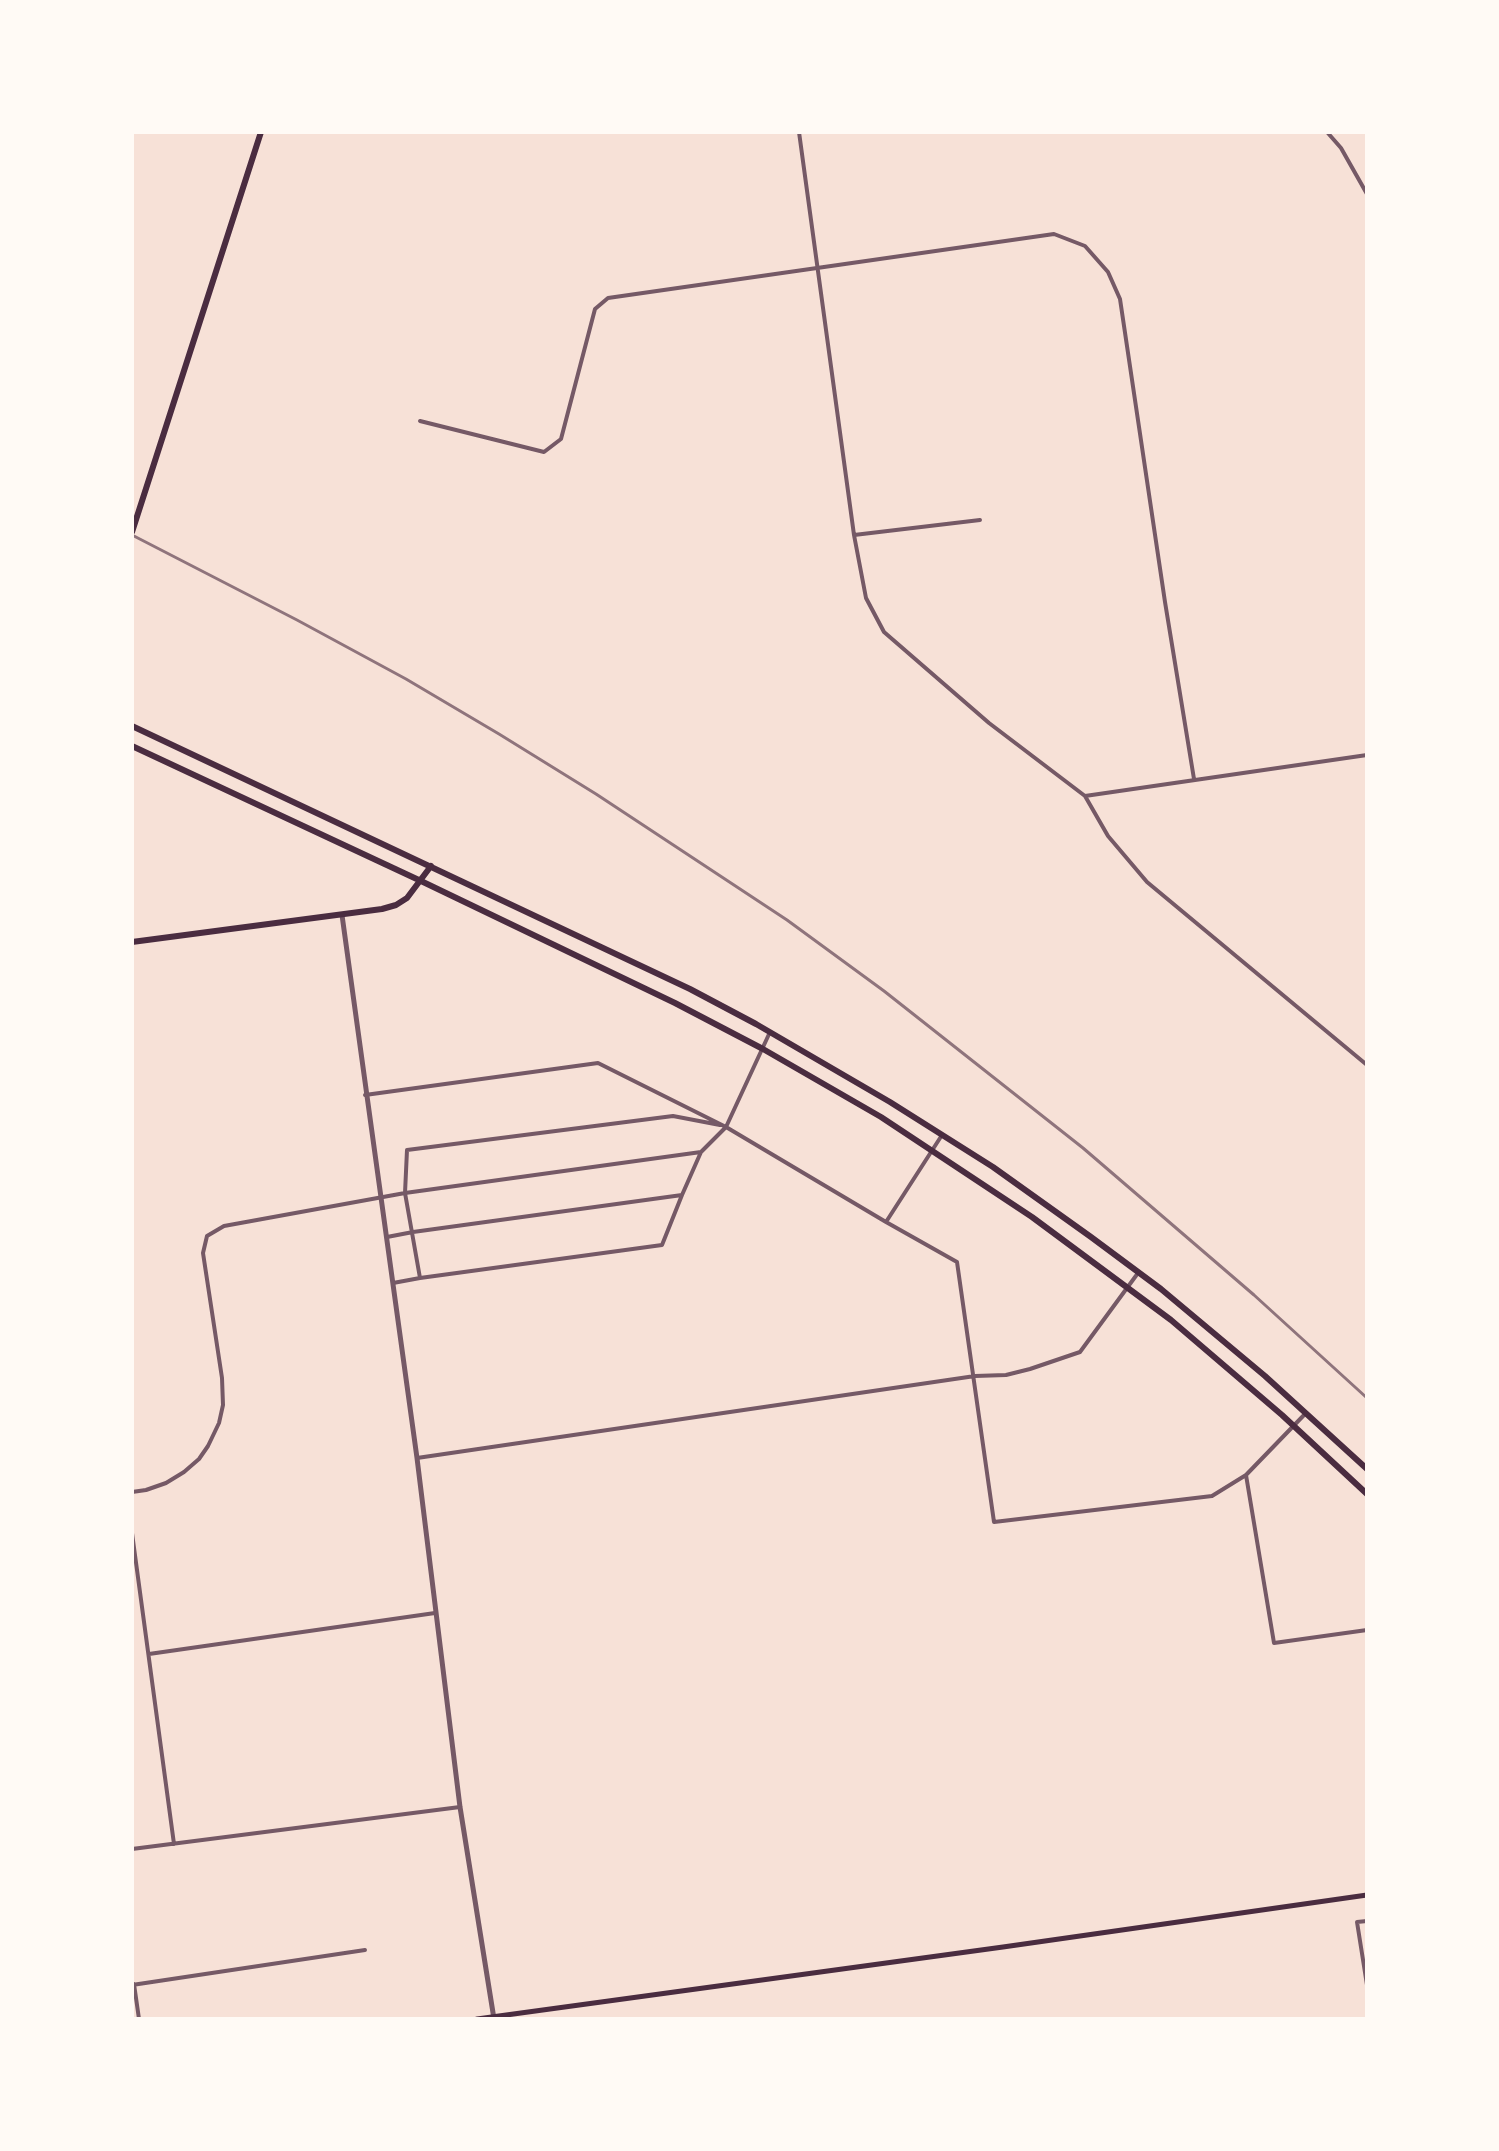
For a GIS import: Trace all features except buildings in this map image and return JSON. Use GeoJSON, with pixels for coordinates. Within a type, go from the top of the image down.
{"type":"FeatureCollection","features":[{"type":"Feature","properties":{"kind":"main road"},"geometry":{"type":"LineString","coordinates":[[132,532],[261,132]]}},
{"type":"Feature","properties":{"kind":"main road"},"geometry":{"type":"LineString","coordinates":[[132,726],[690,989],[864,1086],[1043,1202],[1138,1272],[1306,1412],[1367,1469]]}},
{"type":"Feature","properties":{"kind":"main road"},"geometry":{"type":"LineString","coordinates":[[132,746],[675,1003],[842,1094],[933,1150],[1128,1287],[1202,1346],[1367,1494]]}},
{"type":"Feature","properties":{"kind":"main road"},"geometry":{"type":"LineString","coordinates":[[132,942],[382,909],[396,905],[411,895],[431,866]]}},
{"type":"Feature","properties":{"kind":"main road"},"geometry":{"type":"LineString","coordinates":[[477,2019],[1367,1895]]}},
{"type":"Feature","properties":{"kind":"street"},"geometry":{"type":"LineString","coordinates":[[799,132],[854,535],[866,598],[884,632],[989,723],[1085,796],[1108,836],[1147,882],[1367,1065]]}},
{"type":"Feature","properties":{"kind":"street"},"geometry":{"type":"LineString","coordinates":[[1327,132],[1341,148],[1367,194]]}},
{"type":"Feature","properties":{"kind":"street"},"geometry":{"type":"LineString","coordinates":[[420,421],[544,452],[561,439],[595,309],[608,298],[1054,234],[1085,246],[1108,272],[1120,299],[1194,779]]}},
{"type":"Feature","properties":{"kind":"street"},"geometry":{"type":"LineString","coordinates":[[854,535],[980,520]]}},
{"type":"Feature","properties":{"kind":"street"},"geometry":{"type":"LineString","coordinates":[[1085,796],[1367,755]]}},
{"type":"Feature","properties":{"kind":"street"},"geometry":{"type":"LineString","coordinates":[[342,915],[417,1458],[460,1807],[494,2018]]}},
{"type":"Feature","properties":{"kind":"street"},"geometry":{"type":"LineString","coordinates":[[393,1283],[662,1245],[701,1152],[726,1127],[770,1032]]}},
{"type":"Feature","properties":{"kind":"street"},"geometry":{"type":"LineString","coordinates":[[365,1095],[598,1063],[726,1127],[957,1262],[994,1522],[1212,1496],[1246,1475],[1306,1412]]}},
{"type":"Feature","properties":{"kind":"street"},"geometry":{"type":"LineString","coordinates":[[420,1278],[405,1193],[407,1150],[673,1116],[726,1127]]}},
{"type":"Feature","properties":{"kind":"street"},"geometry":{"type":"LineString","coordinates":[[886,1222],[942,1135]]}},
{"type":"Feature","properties":{"kind":"street"},"geometry":{"type":"LineString","coordinates":[[132,1492],[166,1483],[184,1472],[199,1459],[219,1423],[223,1387],[203,1253],[207,1236],[224,1226],[405,1193],[701,1152]]}},
{"type":"Feature","properties":{"kind":"street"},"geometry":{"type":"LineString","coordinates":[[387,1237],[682,1195]]}},
{"type":"Feature","properties":{"kind":"street"},"geometry":{"type":"LineString","coordinates":[[417,1458],[975,1376],[1006,1375],[1080,1352],[1138,1272]]}},
{"type":"Feature","properties":{"kind":"street"},"geometry":{"type":"LineString","coordinates":[[1246,1475],[1274,1643],[1367,1630]]}},
{"type":"Feature","properties":{"kind":"street"},"geometry":{"type":"LineString","coordinates":[[132,1533],[174,1844]]}},
{"type":"Feature","properties":{"kind":"street"},"geometry":{"type":"LineString","coordinates":[[149,1654],[437,1612]]}},
{"type":"Feature","properties":{"kind":"street"},"geometry":{"type":"LineString","coordinates":[[132,1849],[460,1807]]}},
{"type":"Feature","properties":{"kind":"street"},"geometry":{"type":"LineString","coordinates":[[1367,1921],[1357,1922],[1367,1985]]}},
{"type":"Feature","properties":{"kind":"street"},"geometry":{"type":"LineString","coordinates":[[139,2019],[133,1984],[365,1950]]}},
{"type":"Feature","properties":{"kind":"railway"},"geometry":{"type":"LineString","coordinates":[[132,535],[406,679],[596,794],[787,920],[884,991],[1083,1148],[1254,1295],[1367,1398]]}}]}
